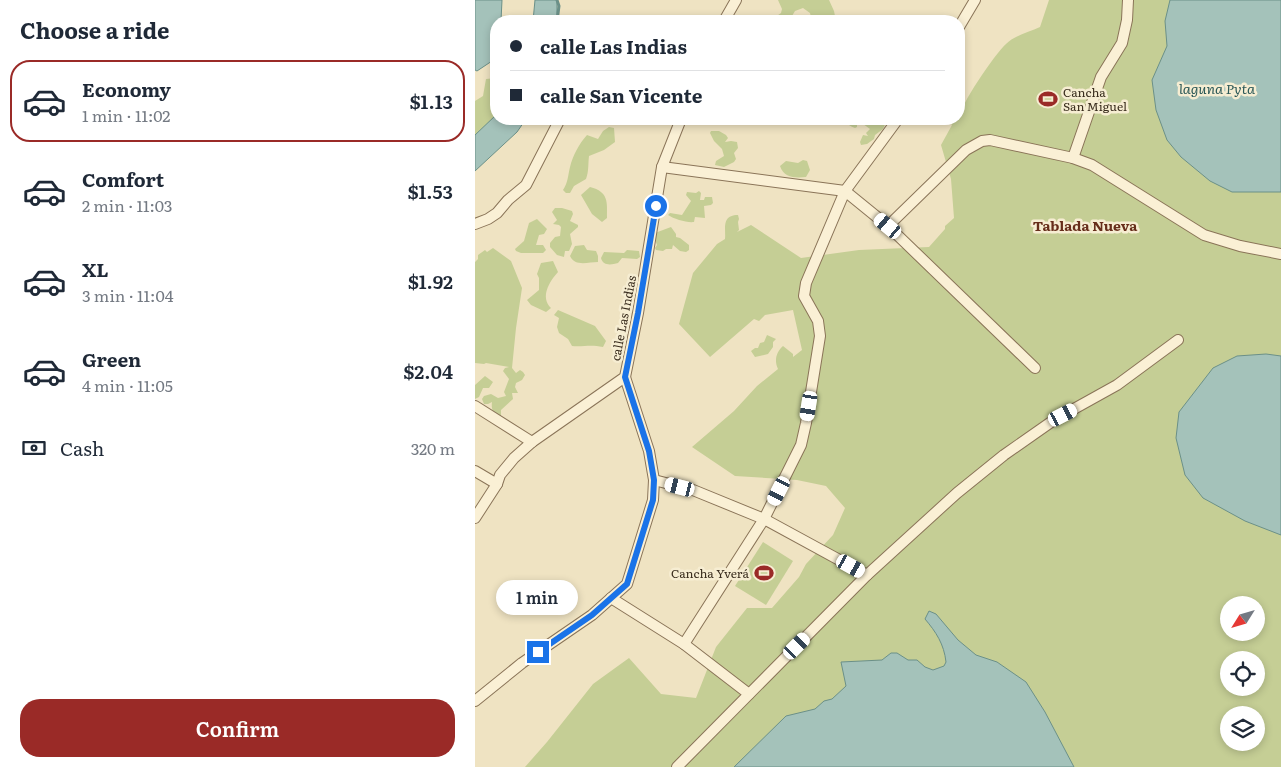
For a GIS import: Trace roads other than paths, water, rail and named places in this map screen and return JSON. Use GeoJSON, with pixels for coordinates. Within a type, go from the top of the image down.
{"type":"FeatureCollection","features":[{"type":"Feature","properties":{"kind":"street"},"geometry":{"type":"LineString","coordinates":[[727,15],[736,0]]}},
{"type":"Feature","properties":{"kind":"street"},"geometry":{"type":"LineString","coordinates":[[965,17],[975,0]]}},
{"type":"Feature","properties":{"kind":"street"},"geometry":{"type":"LineString","coordinates":[[1073,158],[1101,77],[1122,43],[1129,0]]}},
{"type":"Feature","properties":{"kind":"street"},"geometry":{"type":"LineString","coordinates":[[475,224],[497,213],[508,200],[526,185],[557,125]]}},
{"type":"Feature","properties":{"kind":"street","name":"calle Las Indias"},"geometry":{"type":"LineString","coordinates":[[475,518],[514,458],[532,442],[625,377],[638,313],[662,167],[679,125]]}},
{"type":"Feature","properties":{"kind":"street"},"geometry":{"type":"LineString","coordinates":[[685,644],[764,519],[801,445],[820,336],[818,321],[803,296],[806,284],[845,191],[894,125]]}},
{"type":"Feature","properties":{"kind":"street"},"geometry":{"type":"LineString","coordinates":[[888,226],[966,150],[982,141],[990,140],[1073,158],[1092,165],[1204,235],[1240,246],[1281,254]]}},
{"type":"Feature","properties":{"kind":"street"},"geometry":{"type":"LineString","coordinates":[[662,167],[845,191],[888,226],[1035,368]]}},
{"type":"Feature","properties":{"kind":"street"},"geometry":{"type":"LineString","coordinates":[[677,767],[867,575],[957,493],[1004,455],[1054,420],[1117,385],[1178,340]]}},
{"type":"Feature","properties":{"kind":"street"},"geometry":{"type":"LineString","coordinates":[[475,701],[522,663],[592,615],[627,584],[653,500],[654,480],[649,451],[625,377]]}},
{"type":"Feature","properties":{"kind":"street"},"geometry":{"type":"LineString","coordinates":[[475,406],[532,442]]}},
{"type":"Feature","properties":{"kind":"street"},"geometry":{"type":"LineString","coordinates":[[475,471],[497,484]]}},
{"type":"Feature","properties":{"kind":"street"},"geometry":{"type":"LineString","coordinates":[[654,480],[693,490],[764,519],[867,575]]}},
{"type":"Feature","properties":{"kind":"street"},"geometry":{"type":"LineString","coordinates":[[611,598],[685,644],[749,694]]}},
{"type":"Feature","properties":{"kind":"water"},"geometry":{"type":"Polygon","coordinates":[[[475,0],[502,0],[501,15],[490,15],[490,62],[477,71],[475,70],[475,0]]]}},
{"type":"Feature","properties":{"kind":"water"},"geometry":{"type":"Polygon","coordinates":[[[535,0],[557,0],[557,15],[534,15],[535,0]]]}},
{"type":"Feature","properties":{"kind":"water","name":"laguna Pyta"},"geometry":{"type":"Polygon","coordinates":[[[1170,0],[1281,0],[1281,192],[1232,192],[1210,181],[1181,157],[1167,140],[1156,110],[1152,80],[1167,46],[1165,21],[1170,0]]]}},
{"type":"Feature","properties":{"kind":"water"},"geometry":{"type":"Polygon","coordinates":[[[490,121],[490,125],[522,125],[517,132],[475,171],[475,135],[490,121]]]}},
{"type":"Feature","properties":{"kind":"water"},"geometry":{"type":"Polygon","coordinates":[[[1266,354],[1281,356],[1281,535],[1245,521],[1203,498],[1185,475],[1176,438],[1179,412],[1213,368],[1237,356],[1266,354]]]}},
{"type":"Feature","properties":{"kind":"water"},"geometry":{"type":"Polygon","coordinates":[[[929,611],[936,614],[958,640],[976,655],[997,662],[1026,682],[1045,712],[1074,767],[734,767],[786,716],[815,709],[824,701],[832,699],[846,686],[841,662],[882,660],[891,653],[897,653],[908,660],[917,660],[925,667],[933,670],[944,666],[946,662],[941,644],[925,619],[929,611]]]}},
{"type":"Feature","properties":{"kind":"waterway"},"geometry":{"type":"LineString","coordinates":[[557,0],[559,6],[558,15]]}},
{"type":"Feature","properties":{"kind":"place","name":"Cancha San Miguel"},"geometry":{"type":"Point","coordinates":[1048,99]}},
{"type":"Feature","properties":{"kind":"place","name":"Cancha Yverá"},"geometry":{"type":"Point","coordinates":[764,573]}},
{"type":"Feature","properties":{"kind":"district","name":"Tablada Nueva"},"geometry":{"type":"Point","coordinates":[1085,225]}}]}
